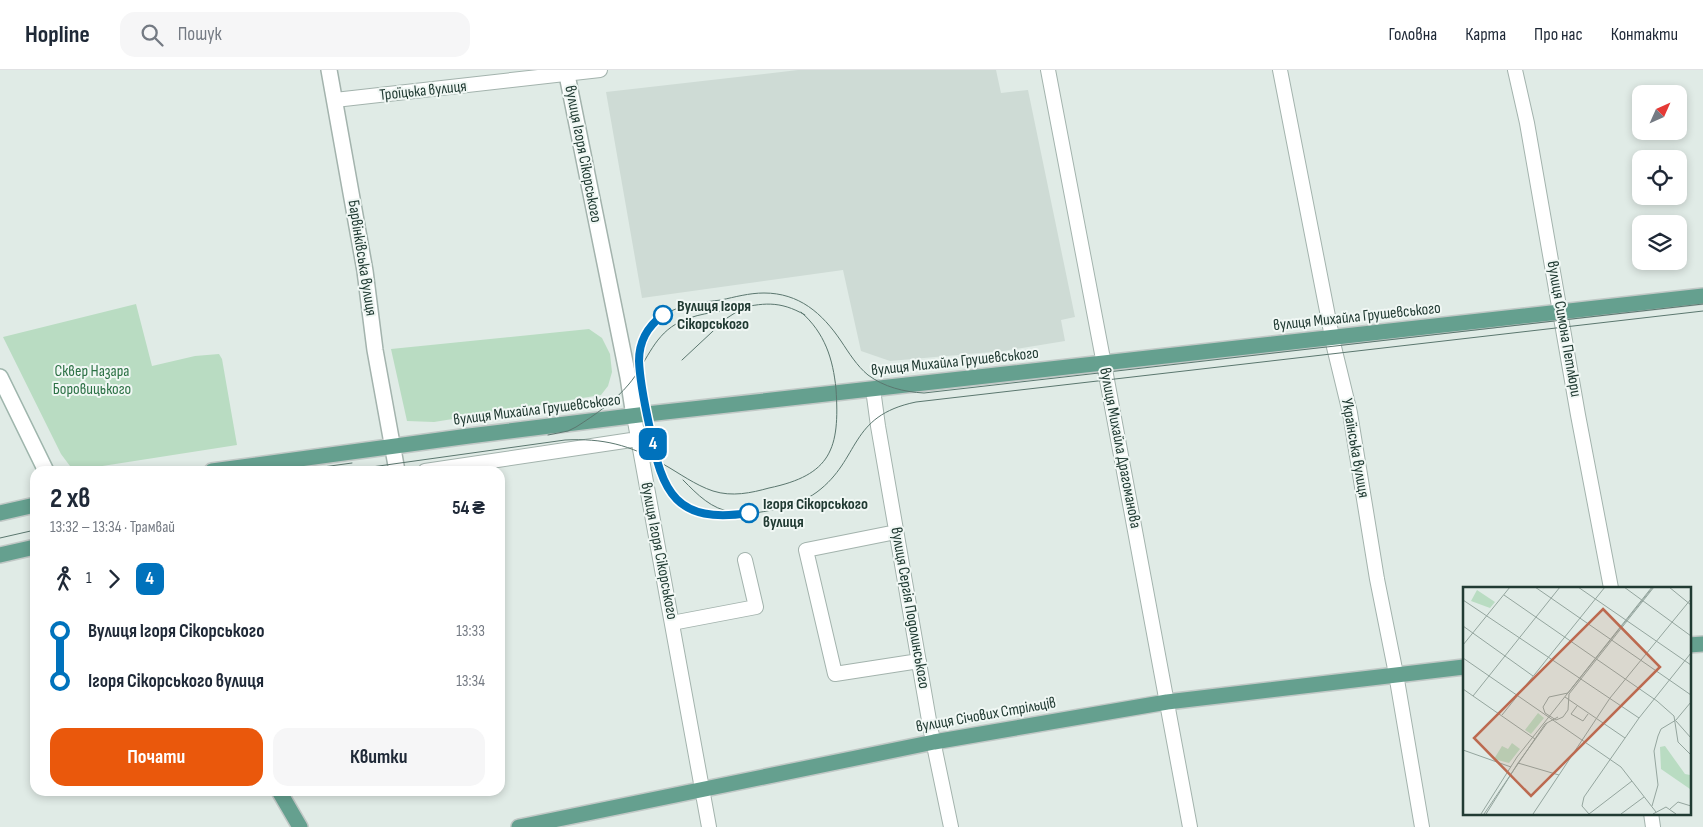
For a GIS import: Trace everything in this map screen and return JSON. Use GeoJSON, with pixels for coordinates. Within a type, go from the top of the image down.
{"type":"FeatureCollection","features":[{"type":"Feature","properties":{"kind":"main road","name":"вулиця Михайла Грушевського"},"geometry":{"type":"LineString","coordinates":[[250,466],[634,416],[1703,296]]}},
{"type":"Feature","properties":{"kind":"main road"},"geometry":{"type":"LineString","coordinates":[[0,513],[30,506]]}},
{"type":"Feature","properties":{"kind":"main road"},"geometry":{"type":"LineString","coordinates":[[0,555],[30,548]]}},
{"type":"Feature","properties":{"kind":"main road"},"geometry":{"type":"LineString","coordinates":[[1690,645],[1703,644]]}},
{"type":"Feature","properties":{"kind":"main road","name":"вулиця Січових Стрільців"},"geometry":{"type":"LineString","coordinates":[[519,827],[934,742],[1167,702],[1463,667]]}},
{"type":"Feature","properties":{"kind":"main road"},"geometry":{"type":"LineString","coordinates":[[283,796],[300,827]]}},
{"type":"Feature","properties":{"kind":"street","name":"Барвінківська вулиця"},"geometry":{"type":"LineString","coordinates":[[329,70],[365,271],[375,350],[396,466]]}},
{"type":"Feature","properties":{"kind":"street","name":"Троїцька вулиця"},"geometry":{"type":"LineString","coordinates":[[335,100],[566,72],[600,70]]}},
{"type":"Feature","properties":{"kind":"street","name":"вулиця Михайла Драгоманова"},"geometry":{"type":"LineString","coordinates":[[1048,70],[1190,827]]}},
{"type":"Feature","properties":{"kind":"street","name":"Українська вулиця"},"geometry":{"type":"LineString","coordinates":[[1280,70],[1332,337],[1350,413],[1377,578],[1396,674],[1422,827]]}},
{"type":"Feature","properties":{"kind":"street","name":"вулиця Симона Петлюри"},"geometry":{"type":"LineString","coordinates":[[1516,70],[1611,587]]}},
{"type":"Feature","properties":{"kind":"street","name":"вулиця Ігоря Сікорського"},"geometry":{"type":"LineString","coordinates":[[566,72],[628,377],[709,827]]}},
{"type":"Feature","properties":{"kind":"street"},"geometry":{"type":"LineString","coordinates":[[0,377],[44,466]]}},
{"type":"Feature","properties":{"kind":"street","name":"вулиця Сергія Подолинського"},"geometry":{"type":"LineString","coordinates":[[873,389],[896,532],[951,827]]}},
{"type":"Feature","properties":{"kind":"street"},"geometry":{"type":"LineString","coordinates":[[457,466],[638,439]]}},
{"type":"Feature","properties":{"kind":"street"},"geometry":{"type":"LineString","coordinates":[[896,532],[806,550],[835,674],[919,661]]}},
{"type":"Feature","properties":{"kind":"street"},"geometry":{"type":"LineString","coordinates":[[672,623],[756,607],[746,560]]}},
{"type":"Feature","properties":{"kind":"street"},"geometry":{"type":"LineString","coordinates":[[1651,814],[1653,827]]}},
{"type":"Feature","properties":{"kind":"shaded area"},"geometry":{"type":"Polygon","coordinates":[[[798,70],[996,70],[1001,93],[1028,90],[1075,317],[1061,320],[1065,341],[1003,351],[890,361],[861,351],[843,270],[642,298],[606,92],[798,70]]]}},
{"type":"Feature","properties":{"kind":"green space","name":"Сквер Назара Боровицького"},"geometry":{"type":"Polygon","coordinates":[[[136,304],[152,366],[195,356],[219,354],[222,359],[237,445],[102,466],[70,466],[61,454],[3,337],[136,304]]]}},
{"type":"Feature","properties":{"kind":"green space"},"geometry":{"type":"Polygon","coordinates":[[[589,329],[602,338],[610,354],[612,372],[608,386],[601,395],[434,422],[407,421],[391,349],[589,329]]]}},
{"type":"Feature","properties":{"kind":"tram line"},"geometry":{"type":"LineString","coordinates":[[1703,304],[924,393],[894,388],[868,375],[834,331],[809,307],[788,297],[777,294],[758,293],[689,305],[665,314],[651,325],[643,337],[639,350],[639,368],[652,444],[665,485],[679,501],[691,509],[714,516],[730,516],[775,509],[808,498],[831,479],[866,428],[878,417],[894,409],[916,402],[1703,311]]}},
{"type":"Feature","properties":{"kind":"tram line"},"geometry":{"type":"LineString","coordinates":[[548,435],[568,431],[576,427],[611,402],[635,376],[661,336],[676,324],[705,314],[763,304],[787,307],[805,315]]}},
{"type":"Feature","properties":{"kind":"tram line"},"geometry":{"type":"LineString","coordinates":[[682,360],[727,318],[738,311]]}},
{"type":"Feature","properties":{"kind":"tram line"},"geometry":{"type":"LineString","coordinates":[[379,466],[565,440],[592,440],[616,444],[639,452],[700,486],[720,493],[748,493],[790,482],[818,467],[827,456],[833,443],[836,428],[836,389],[830,357],[822,338],[801,312]]}},
{"type":"Feature","properties":{"kind":"tram line","name":"4"},"geometry":{"type":"LineString","coordinates":[[663,315],[646,332],[639,352],[642,389],[656,460],[662,479],[673,494],[692,510],[721,516],[749,513]]}},
{"type":"Feature","properties":{"kind":"tram line"},"geometry":{"type":"LineString","coordinates":[[330,466],[352,463]]}},
{"type":"Feature","properties":{"kind":"tram line"},"geometry":{"type":"LineString","coordinates":[[683,480],[711,505],[732,512]]}},
{"type":"Feature","properties":{"kind":"tram line"},"geometry":{"type":"LineString","coordinates":[[0,538],[30,531]]}},
{"type":"Feature","properties":{"kind":"place","name":"Вулиця Ігоря Сікорського"},"geometry":{"type":"Point","coordinates":[663,315]}},
{"type":"Feature","properties":{"kind":"place","name":"Ігоря Сікорського вулиця"},"geometry":{"type":"Point","coordinates":[749,513]}}]}
